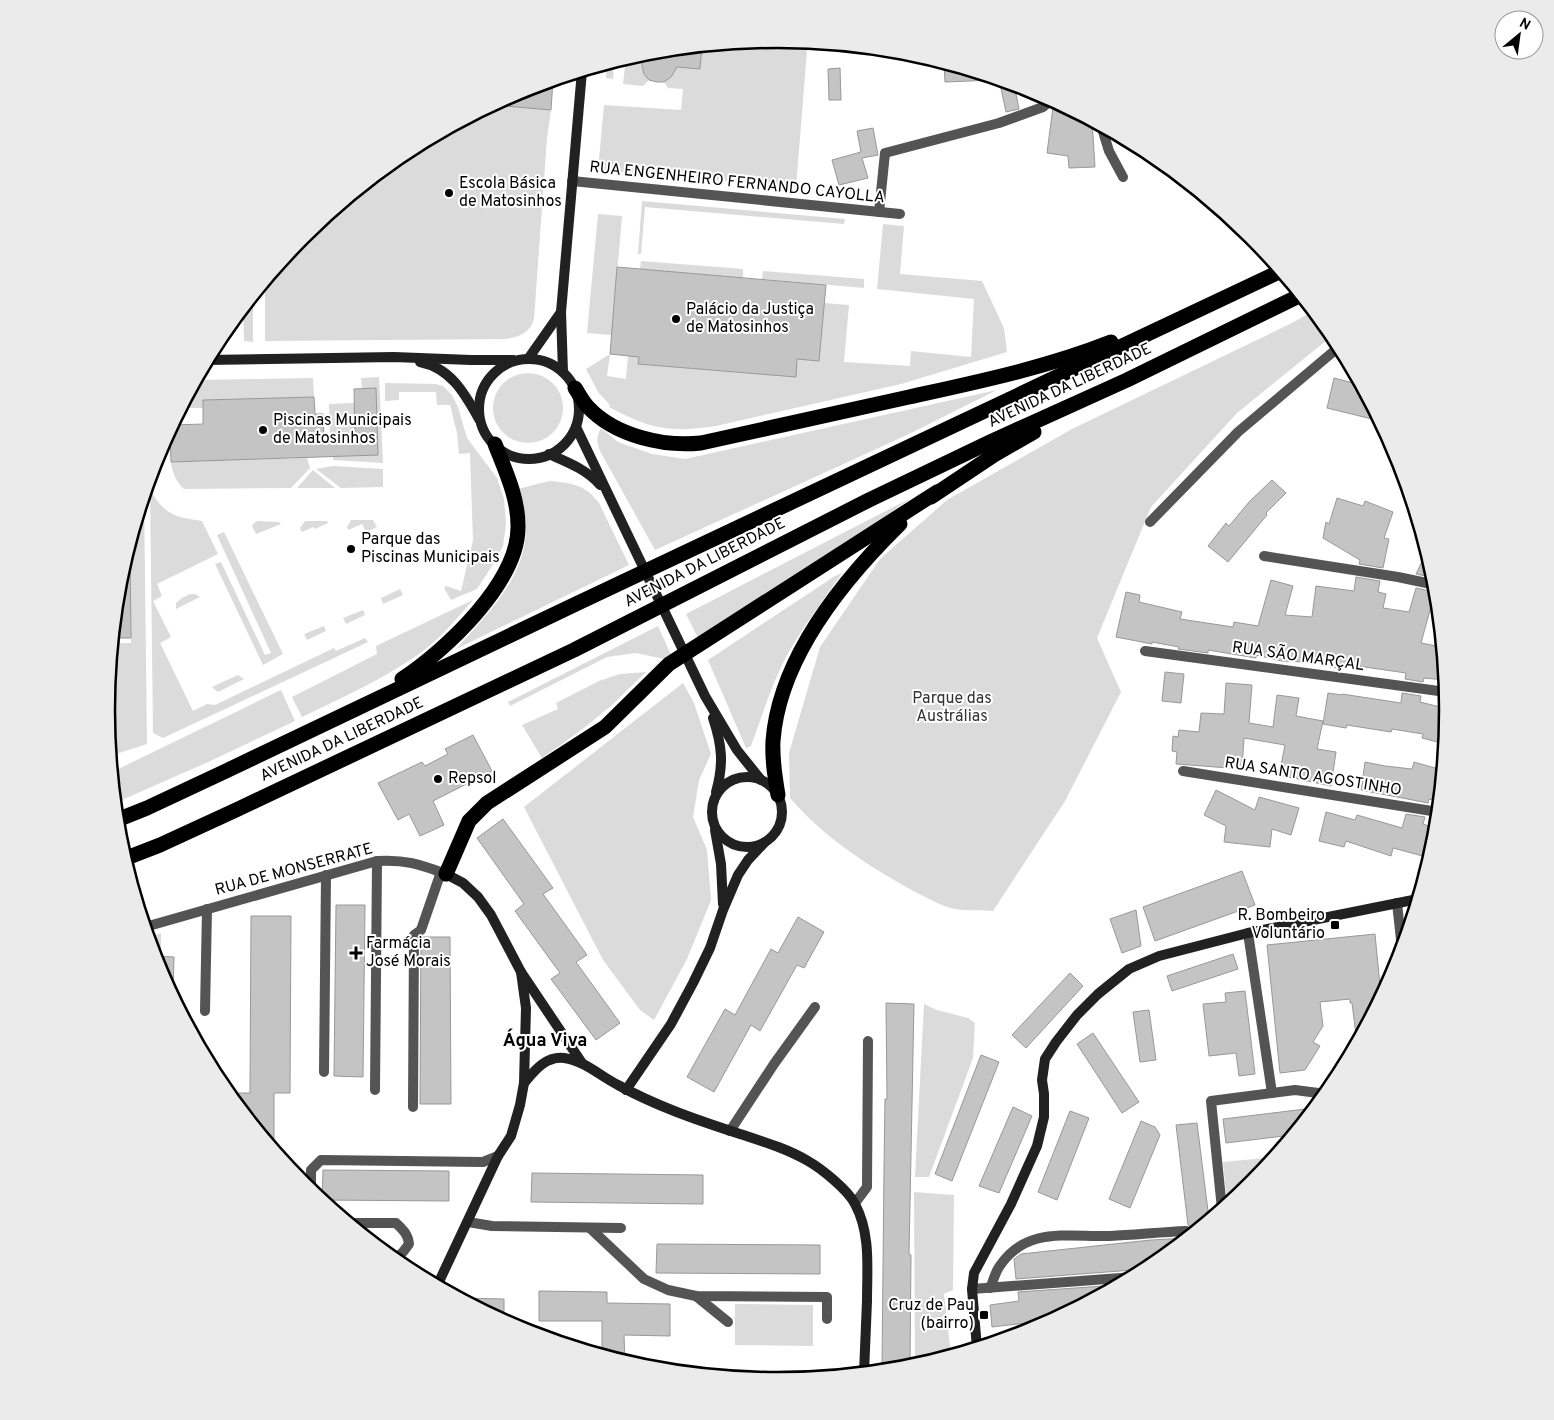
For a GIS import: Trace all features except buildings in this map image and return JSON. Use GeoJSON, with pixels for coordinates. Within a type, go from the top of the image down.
{"type":"FeatureCollection","features":[{"type":"Feature","properties":{"kind":"highway","name":"AVENIDA DA LIBERDADE"},"geometry":{"type":"LineString","coordinates":[[123,817],[147,808],[1276,274]]}},
{"type":"Feature","properties":{"kind":"highway"},"geometry":{"type":"LineString","coordinates":[[575,388],[588,407],[598,416],[638,437],[667,444],[702,443],[995,378],[1048,364],[1082,353],[1233,294]]}},
{"type":"Feature","properties":{"kind":"highway","name":"AVENIDA DA LIBERDADE"},"geometry":{"type":"LineString","coordinates":[[131,856],[245,806],[574,650],[869,500],[990,442],[1127,380],[1295,298]]}},
{"type":"Feature","properties":{"kind":"highway"},"geometry":{"type":"LineString","coordinates":[[444,873],[468,821],[487,803],[605,727],[669,664],[994,455],[1127,380]]}},
{"type":"Feature","properties":{"kind":"highway"},"geometry":{"type":"LineString","coordinates":[[337,718],[392,686],[434,656],[471,620],[502,577],[516,546],[518,526],[516,506],[509,481],[495,444]]}},
{"type":"Feature","properties":{"kind":"highway"},"geometry":{"type":"LineString","coordinates":[[778,795],[774,772],[773,739],[783,695],[792,668],[824,613],[848,579],[871,552],[900,524],[938,492]]}},
{"type":"Feature","properties":{"kind":"street"},"geometry":{"type":"LineString","coordinates":[[563,372],[561,312],[581,78]]}},
{"type":"Feature","properties":{"kind":"street"},"geometry":{"type":"LineString","coordinates":[[879,212],[885,153],[999,123],[1046,105]]}},
{"type":"Feature","properties":{"kind":"street"},"geometry":{"type":"LineString","coordinates":[[1103,133],[1109,151],[1123,177]]}},
{"type":"Feature","properties":{"kind":"street","name":"RUA ENGENHEIRO FERNANDO CAYOLLA"},"geometry":{"type":"LineString","coordinates":[[572,182],[900,214]]}},
{"type":"Feature","properties":{"kind":"street"},"geometry":{"type":"LineString","coordinates":[[482,422],[479,406],[483,391],[491,377],[503,366],[523,359],[561,312]]}},
{"type":"Feature","properties":{"kind":"street"},"geometry":{"type":"LineString","coordinates":[[1150,522],[1238,432],[1334,351]]}},
{"type":"Feature","properties":{"kind":"street"},"geometry":{"type":"LineString","coordinates":[[215,360],[394,357],[540,360],[553,365],[563,372],[575,388],[579,400],[579,414],[576,427],[565,443],[549,454],[535,458],[520,458],[507,453],[495,444],[487,434],[462,388],[441,370],[428,364],[394,357]]}},
{"type":"Feature","properties":{"kind":"street"},"geometry":{"type":"LineString","coordinates":[[576,427],[704,696],[720,738],[722,774],[714,798],[712,817],[721,864],[723,910]]}},
{"type":"Feature","properties":{"kind":"street"},"geometry":{"type":"LineString","coordinates":[[549,454],[582,470],[596,480],[608,496]]}},
{"type":"Feature","properties":{"kind":"street"},"geometry":{"type":"LineString","coordinates":[[1264,556],[1428,584]]}},
{"type":"Feature","properties":{"kind":"street","name":"RUA SÃO MARÇAL"},"geometry":{"type":"LineString","coordinates":[[1145,651],[1439,691]]}},
{"type":"Feature","properties":{"kind":"street"},"geometry":{"type":"LineString","coordinates":[[704,696],[737,750],[761,780]]}},
{"type":"Feature","properties":{"kind":"street","name":"RUA SANTO AGOSTINHO"},"geometry":{"type":"LineString","coordinates":[[1183,771],[1432,811]]}},
{"type":"Feature","properties":{"kind":"street"},"geometry":{"type":"LineString","coordinates":[[626,1090],[680,1008],[710,948],[723,910],[738,876],[748,860],[776,833],[781,824],[782,804],[778,795],[771,786],[761,780],[750,777],[739,778],[729,782],[720,789],[714,798]]}},
{"type":"Feature","properties":{"kind":"street"},"geometry":{"type":"LineString","coordinates":[[714,826],[721,836],[730,843],[741,847],[753,847],[764,843]]}},
{"type":"Feature","properties":{"kind":"street","name":"RUA DE MONSERRATE"},"geometry":{"type":"LineString","coordinates":[[151,925],[377,862],[396,860],[414,863],[444,873],[463,883],[478,897],[491,915],[521,972],[582,1063]]}},
{"type":"Feature","properties":{"kind":"street"},"geometry":{"type":"LineString","coordinates":[[375,1090],[377,862]]}},
{"type":"Feature","properties":{"kind":"street"},"geometry":{"type":"LineString","coordinates":[[413,1107],[414,934],[421,930],[444,873]]}},
{"type":"Feature","properties":{"kind":"street"},"geometry":{"type":"LineString","coordinates":[[324,1072],[326,875]]}},
{"type":"Feature","properties":{"kind":"street"},"geometry":{"type":"LineString","coordinates":[[976,1341],[972,1289],[974,1273],[1011,1204],[1037,1146],[1044,1117],[1042,1080],[1045,1059],[1077,1015],[1098,994],[1129,969],[1159,956],[1248,933],[1411,900]]}},
{"type":"Feature","properties":{"kind":"street"},"geometry":{"type":"LineString","coordinates":[[1397,903],[1400,933]]}},
{"type":"Feature","properties":{"kind":"street"},"geometry":{"type":"LineString","coordinates":[[205,1011],[208,909]]}},
{"type":"Feature","properties":{"kind":"street"},"geometry":{"type":"LineString","coordinates":[[1248,933],[1272,1093]]}},
{"type":"Feature","properties":{"kind":"street","name":"RUA DE MONSERRATE"},"geometry":{"type":"LineString","coordinates":[[440,1280],[498,1156],[511,1136],[520,1105],[524,1083],[526,1008],[521,972]]}},
{"type":"Feature","properties":{"kind":"street"},"geometry":{"type":"LineString","coordinates":[[730,1131],[774,1064],[815,1007]]}},
{"type":"Feature","properties":{"kind":"street"},"geometry":{"type":"LineString","coordinates":[[864,1367],[868,1261],[865,1230],[855,1203],[867,1187],[868,1041]]}},
{"type":"Feature","properties":{"kind":"street","name":"RUA DE MONSERRATE"},"geometry":{"type":"LineString","coordinates":[[524,1083],[542,1064],[552,1059],[563,1058],[582,1063],[605,1079],[666,1108],[785,1150],[808,1161],[832,1179],[855,1203]]}},
{"type":"Feature","properties":{"kind":"street"},"geometry":{"type":"LineString","coordinates":[[1221,1201],[1211,1101],[1295,1090],[1317,1093]]}},
{"type":"Feature","properties":{"kind":"street"},"geometry":{"type":"LineString","coordinates":[[311,1180],[311,1170],[321,1160],[483,1162],[498,1156]]}},
{"type":"Feature","properties":{"kind":"street"},"geometry":{"type":"LineString","coordinates":[[468,1222],[492,1226],[621,1228]]}},
{"type":"Feature","properties":{"kind":"street"},"geometry":{"type":"LineString","coordinates":[[358,1223],[396,1223],[404,1230],[409,1244],[400,1255]]}},
{"type":"Feature","properties":{"kind":"street"},"geometry":{"type":"LineString","coordinates":[[591,1229],[644,1279],[668,1290],[696,1296],[827,1297],[827,1319]]}},
{"type":"Feature","properties":{"kind":"street"},"geometry":{"type":"LineString","coordinates":[[990,1288],[998,1268],[1012,1251],[1035,1238],[1050,1236],[1110,1236],[1186,1230]]}},
{"type":"Feature","properties":{"kind":"street"},"geometry":{"type":"LineString","coordinates":[[972,1289],[1119,1277]]}},
{"type":"Feature","properties":{"kind":"street"},"geometry":{"type":"LineString","coordinates":[[696,1296],[728,1322]]}},
{"type":"Feature","properties":{"kind":"green space"},"geometry":{"type":"Polygon","coordinates":[[[734,49],[806,49],[796,187],[598,170],[604,105],[681,110],[683,89],[668,88],[664,82],[671,77],[675,67],[700,69],[701,52],[734,49]]]}},
{"type":"Feature","properties":{"kind":"green space"},"geometry":{"type":"Polygon","coordinates":[[[642,61],[643,70],[649,80],[643,86],[623,84],[625,65],[642,61]]]}},
{"type":"Feature","properties":{"kind":"green space"},"geometry":{"type":"Polygon","coordinates":[[[614,68],[613,79],[606,78],[607,70],[614,68]]]}},
{"type":"Feature","properties":{"kind":"green space","name":"Escola Básica de Matosinhos"},"geometry":{"type":"Polygon","coordinates":[[[505,106],[551,110],[547,138],[534,319],[527,331],[515,337],[505,339],[265,341],[265,290],[309,242],[340,212],[374,184],[446,136],[505,106]]]}},
{"type":"Feature","properties":{"kind":"green space"},"geometry":{"type":"Polygon","coordinates":[[[642,201],[845,219],[844,224],[645,207],[641,254],[638,254],[642,201]]]}},
{"type":"Feature","properties":{"kind":"green space"},"geometry":{"type":"Polygon","coordinates":[[[598,214],[622,216],[612,335],[587,333],[598,214]]]}},
{"type":"Feature","properties":{"kind":"green space"},"geometry":{"type":"Polygon","coordinates":[[[883,224],[904,226],[900,274],[982,281],[1004,328],[1007,352],[901,384],[700,428],[673,429],[649,425],[609,407],[610,405],[598,392],[586,369],[610,354],[607,376],[626,379],[629,343],[640,344],[639,364],[746,373],[797,359],[819,361],[824,303],[849,305],[844,362],[910,366],[911,351],[971,357],[974,299],[877,289],[883,224]]]}},
{"type":"Feature","properties":{"kind":"green space"},"geometry":{"type":"Polygon","coordinates":[[[641,261],[743,269],[743,278],[640,269],[641,261]]]}},
{"type":"Feature","properties":{"kind":"green space"},"geometry":{"type":"Polygon","coordinates":[[[763,271],[864,279],[864,288],[762,279],[763,271]]]}},
{"type":"Feature","properties":{"kind":"green space"},"geometry":{"type":"Polygon","coordinates":[[[253,305],[253,342],[244,341],[243,318],[253,305]]]}},
{"type":"Feature","properties":{"kind":"green space","name":"Parque das Austrálias"},"geometry":{"type":"Polygon","coordinates":[[[1308,314],[1327,340],[1237,413],[1151,507],[1097,638],[1121,692],[1065,801],[993,911],[964,910],[941,905],[884,874],[850,852],[818,827],[790,798],[789,753],[820,647],[880,559],[947,500],[1072,429],[1308,314]]]}},
{"type":"Feature","properties":{"kind":"green space"},"geometry":{"type":"Polygon","coordinates":[[[535,373],[548,379],[557,388],[561,394],[563,408],[561,422],[553,433],[542,441],[521,443],[514,441],[503,433],[495,422],[493,401],[495,394],[503,383],[514,375],[535,373]]]}},
{"type":"Feature","properties":{"kind":"green space"},"geometry":{"type":"Polygon","coordinates":[[[379,377],[383,463],[333,460],[333,456],[378,454],[376,389],[362,389],[361,378],[379,377]]]}},
{"type":"Feature","properties":{"kind":"green space"},"geometry":{"type":"Polygon","coordinates":[[[313,378],[314,397],[203,400],[203,408],[188,408],[203,380],[313,378]]]}},
{"type":"Feature","properties":{"kind":"green space"},"geometry":{"type":"Polygon","coordinates":[[[385,383],[436,384],[443,386],[452,395],[458,407],[467,438],[497,478],[504,499],[506,524],[503,546],[477,589],[451,600],[444,588],[446,586],[461,591],[473,540],[470,453],[459,454],[457,433],[450,405],[437,405],[436,392],[399,392],[399,400],[385,401],[385,383]]]}},
{"type":"Feature","properties":{"kind":"green space"},"geometry":{"type":"Polygon","coordinates":[[[997,390],[909,434],[655,550],[600,451],[598,442],[598,434],[601,428],[618,442],[652,454],[685,459],[997,390]]]}},
{"type":"Feature","properties":{"kind":"green space"},"geometry":{"type":"Polygon","coordinates":[[[354,403],[355,436],[330,437],[329,404],[354,403]]]}},
{"type":"Feature","properties":{"kind":"green space"},"geometry":{"type":"Polygon","coordinates":[[[307,458],[310,468],[291,488],[184,489],[175,477],[171,462],[307,458]]]}},
{"type":"Feature","properties":{"kind":"green space"},"geometry":{"type":"Polygon","coordinates":[[[333,466],[383,469],[383,487],[341,488],[316,469],[333,466]]]}},
{"type":"Feature","properties":{"kind":"green space"},"geometry":{"type":"Polygon","coordinates":[[[313,470],[335,488],[297,488],[313,470]]]}},
{"type":"Feature","properties":{"kind":"green space"},"geometry":{"type":"Polygon","coordinates":[[[549,481],[583,488],[594,497],[599,503],[629,565],[456,649],[492,609],[503,594],[520,562],[525,545],[526,527],[525,513],[518,489],[549,481]]]}},
{"type":"Feature","properties":{"kind":"green space"},"geometry":{"type":"Polygon","coordinates":[[[152,492],[160,504],[171,513],[184,518],[202,521],[218,554],[157,584],[162,596],[153,601],[171,637],[160,643],[193,711],[207,704],[215,705],[334,648],[336,651],[365,638],[368,642],[163,738],[153,733],[150,497],[152,492]]]}},
{"type":"Feature","properties":{"kind":"green space"},"geometry":{"type":"Polygon","coordinates":[[[911,498],[861,534],[698,638],[686,614],[911,498]]]}},
{"type":"Feature","properties":{"kind":"green space"},"geometry":{"type":"Polygon","coordinates":[[[144,516],[147,744],[116,755],[114,710],[118,643],[131,643],[130,567],[144,516]]]}},
{"type":"Feature","properties":{"kind":"green space"},"geometry":{"type":"Polygon","coordinates":[[[351,520],[373,520],[377,527],[366,532],[362,524],[348,530],[347,527],[351,520]]]}},
{"type":"Feature","properties":{"kind":"green space"},"geometry":{"type":"Polygon","coordinates":[[[258,521],[279,522],[281,524],[256,534],[252,526],[258,521]]]}},
{"type":"Feature","properties":{"kind":"green space"},"geometry":{"type":"Polygon","coordinates":[[[305,521],[327,521],[328,523],[302,532],[300,528],[305,521]]]}},
{"type":"Feature","properties":{"kind":"green space"},"geometry":{"type":"Polygon","coordinates":[[[224,532],[283,654],[263,665],[215,564],[221,562],[265,655],[271,653],[217,535],[224,532]]]}},
{"type":"Feature","properties":{"kind":"green space"},"geometry":{"type":"Polygon","coordinates":[[[842,573],[790,650],[773,685],[751,746],[746,748],[708,660],[842,573]]]}},
{"type":"Feature","properties":{"kind":"green space"},"geometry":{"type":"Polygon","coordinates":[[[400,589],[403,595],[383,604],[381,598],[400,589]]]}},
{"type":"Feature","properties":{"kind":"green space"},"geometry":{"type":"Polygon","coordinates":[[[190,594],[200,597],[176,609],[176,603],[190,594]]]}},
{"type":"Feature","properties":{"kind":"green space"},"geometry":{"type":"Polygon","coordinates":[[[473,600],[427,648],[366,686],[302,717],[292,697],[377,654],[376,646],[473,600]]]}},
{"type":"Feature","properties":{"kind":"green space"},"geometry":{"type":"Polygon","coordinates":[[[363,610],[365,615],[346,624],[343,618],[363,610]]]}},
{"type":"Feature","properties":{"kind":"green space"},"geometry":{"type":"Polygon","coordinates":[[[324,626],[326,631],[307,640],[304,634],[324,626]]]}},
{"type":"Feature","properties":{"kind":"green space"},"geometry":{"type":"Polygon","coordinates":[[[658,626],[671,655],[664,659],[636,653],[607,657],[510,706],[508,702],[658,626]]]}},
{"type":"Feature","properties":{"kind":"green space"},"geometry":{"type":"Polygon","coordinates":[[[646,672],[612,705],[542,758],[522,725],[558,709],[556,703],[599,681],[620,674],[646,672]]]}},
{"type":"Feature","properties":{"kind":"green space"},"geometry":{"type":"Polygon","coordinates":[[[238,675],[244,679],[218,692],[212,687],[238,675]]]}},
{"type":"Feature","properties":{"kind":"green space"},"geometry":{"type":"Polygon","coordinates":[[[683,683],[694,703],[711,754],[699,780],[693,817],[707,850],[711,900],[687,959],[654,1020],[640,1010],[603,960],[524,807],[683,683]]]}},
{"type":"Feature","properties":{"kind":"green space"},"geometry":{"type":"Polygon","coordinates":[[[281,690],[295,721],[121,800],[118,769],[281,690]]]}},
{"type":"Feature","properties":{"kind":"green space"},"geometry":{"type":"Polygon","coordinates":[[[161,933],[161,953],[155,935],[161,933]]]}},
{"type":"Feature","properties":{"kind":"green space"},"geometry":{"type":"Polygon","coordinates":[[[924,1004],[937,1010],[968,1018],[975,1023],[973,1058],[929,1177],[915,1177],[924,1004]]]}},
{"type":"Feature","properties":{"kind":"green space"},"geometry":{"type":"Polygon","coordinates":[[[1264,1158],[1226,1196],[1223,1162],[1264,1158]]]}},
{"type":"Feature","properties":{"kind":"green space"},"geometry":{"type":"Polygon","coordinates":[[[914,1192],[954,1195],[953,1290],[944,1294],[950,1349],[915,1358],[914,1192]]]}},
{"type":"Feature","properties":{"kind":"green space"},"geometry":{"type":"Polygon","coordinates":[[[735,1304],[813,1305],[813,1346],[735,1345],[735,1304]]]}},
{"type":"Feature","properties":{"kind":"place","name":"Escola Básica de Matosinhos"},"geometry":{"type":"Point","coordinates":[449,193]}},
{"type":"Feature","properties":{"kind":"place","name":"Palácio da Justiça de Matosinhos"},"geometry":{"type":"Point","coordinates":[676,319]}},
{"type":"Feature","properties":{"kind":"place","name":"Piscinas Municipais de Matosinhos"},"geometry":{"type":"Point","coordinates":[263,430]}},
{"type":"Feature","properties":{"kind":"place","name":"Parque das Piscinas Municipais"},"geometry":{"type":"Point","coordinates":[351,549]}},
{"type":"Feature","properties":{"kind":"place","name":"Repsol"},"geometry":{"type":"Point","coordinates":[438,779]}},
{"type":"Feature","properties":{"kind":"place","name":"R. Bombeiro Voluntário"},"geometry":{"type":"Point","coordinates":[1335,925]}},
{"type":"Feature","properties":{"kind":"place","name":"Farmácia José Morais"},"geometry":{"type":"Point","coordinates":[356,953]}},
{"type":"Feature","properties":{"kind":"place","name":"Cruz de Pau (bairro)"},"geometry":{"type":"Point","coordinates":[984,1315]}},
{"type":"Feature","properties":{"kind":"district","name":"Água Viva"},"geometry":{"type":"Point","coordinates":[545,1041]}}]}
